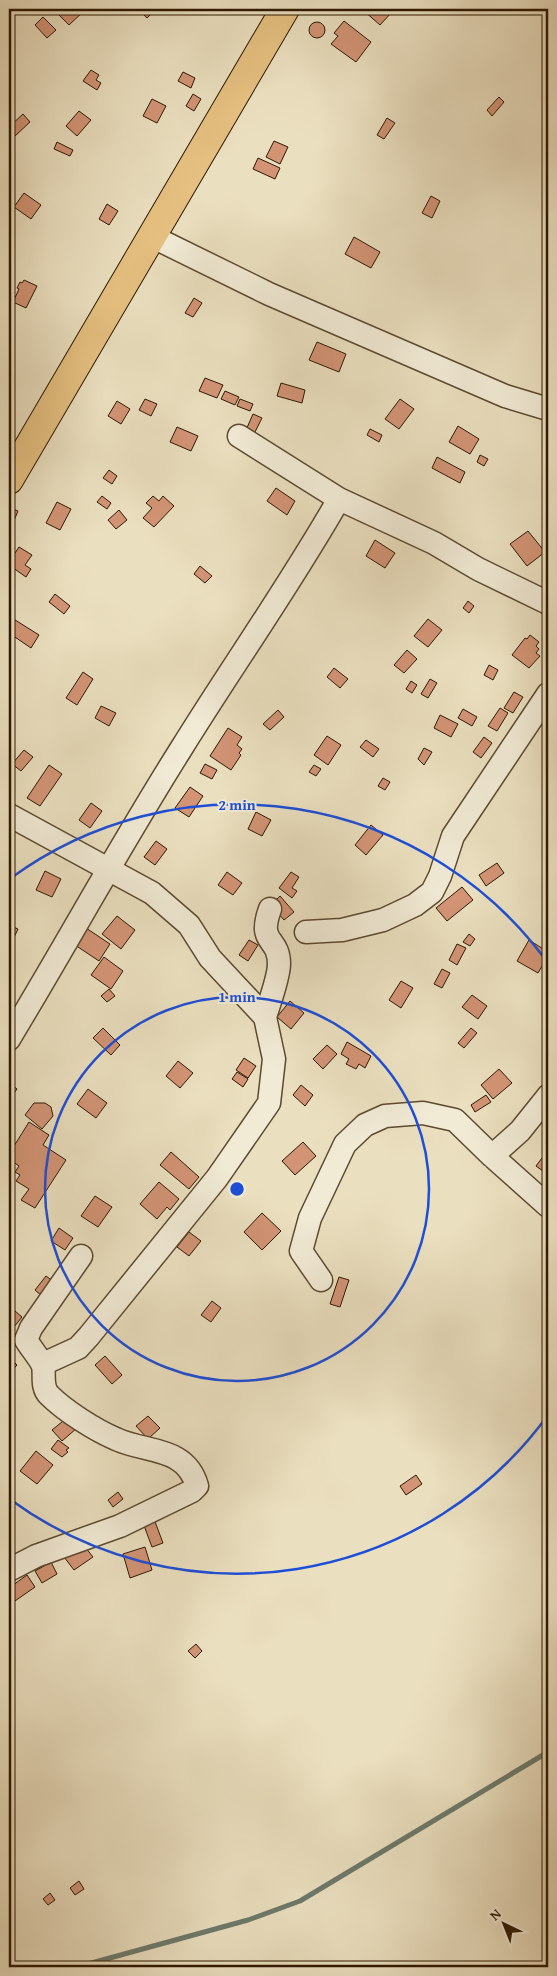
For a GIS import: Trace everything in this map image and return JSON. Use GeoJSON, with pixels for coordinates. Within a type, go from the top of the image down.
{"type":"FeatureCollection","features":[{"type":"Feature","properties":{"kind":"main road"},"geometry":{"type":"LineString","coordinates":[[9,480],[285,9]]}},
{"type":"Feature","properties":{"kind":"street"},"geometry":{"type":"LineString","coordinates":[[152,236],[278,298],[505,396],[548,409]]}},
{"type":"Feature","properties":{"kind":"street"},"geometry":{"type":"LineString","coordinates":[[239,436],[339,499],[434,543],[478,569],[548,603]]}},
{"type":"Feature","properties":{"kind":"street"},"geometry":{"type":"LineString","coordinates":[[9,1039],[161,780],[307,556],[339,499]]}},
{"type":"Feature","properties":{"kind":"street"},"geometry":{"type":"LineString","coordinates":[[306,932],[342,930],[383,920],[415,905],[432,892],[440,876],[453,836],[548,694]]}},
{"type":"Feature","properties":{"kind":"street"},"geometry":{"type":"LineString","coordinates":[[9,815],[152,893],[170,907],[189,925],[210,958],[265,1017]]}},
{"type":"Feature","properties":{"kind":"street"},"geometry":{"type":"LineString","coordinates":[[42,1364],[78,1348],[89,1336],[217,1178],[269,1103],[274,1059],[265,1017],[280,965],[277,950],[267,937],[264,926],[270,909]]}},
{"type":"Feature","properties":{"kind":"street"},"geometry":{"type":"LineString","coordinates":[[492,1156],[520,1131],[548,1096]]}},
{"type":"Feature","properties":{"kind":"street"},"geometry":{"type":"LineString","coordinates":[[321,1280],[300,1251],[310,1218],[345,1144],[364,1125],[385,1116],[423,1113],[455,1120],[548,1206]]}},
{"type":"Feature","properties":{"kind":"street"},"geometry":{"type":"LineString","coordinates":[[9,1570],[36,1556],[120,1526],[192,1491],[197,1486],[186,1464],[171,1455],[117,1440],[58,1404],[47,1393],[43,1379],[42,1364],[32,1352],[26,1340],[31,1328],[82,1256]]}},
{"type":"Feature","properties":{"kind":"building"},"geometry":{"type":"Polygon","coordinates":[[[57,9],[86,9],[69,25],[55,11],[57,9]]]}},
{"type":"Feature","properties":{"kind":"building"},"geometry":{"type":"Polygon","coordinates":[[[138,9],[152,9],[154,11],[147,18],[138,9]]]}},
{"type":"Feature","properties":{"kind":"building"},"geometry":{"type":"Polygon","coordinates":[[[367,9],[389,9],[392,12],[380,25],[364,11],[367,9]]]}},
{"type":"Feature","properties":{"kind":"building"},"geometry":{"type":"Polygon","coordinates":[[[43,17],[56,30],[47,38],[35,25],[43,17]]]}},
{"type":"Feature","properties":{"kind":"building"},"geometry":{"type":"Polygon","coordinates":[[[344,21],[371,42],[356,62],[331,44],[338,36],[334,33],[344,21]]]}},
{"type":"Feature","properties":{"kind":"building"},"geometry":{"type":"Polygon","coordinates":[[[317,22],[323,24],[325,30],[323,36],[317,38],[311,36],[309,30],[311,24],[317,22]]]}},
{"type":"Feature","properties":{"kind":"building"},"geometry":{"type":"Polygon","coordinates":[[[91,70],[99,75],[96,80],[101,83],[97,90],[83,81],[91,70]]]}},
{"type":"Feature","properties":{"kind":"building"},"geometry":{"type":"Polygon","coordinates":[[[183,72],[195,78],[191,88],[178,81],[183,72]]]}},
{"type":"Feature","properties":{"kind":"building"},"geometry":{"type":"Polygon","coordinates":[[[193,94],[201,99],[194,111],[186,106],[193,94]]]}},
{"type":"Feature","properties":{"kind":"building"},"geometry":{"type":"Polygon","coordinates":[[[499,97],[504,102],[492,116],[487,110],[499,97]]]}},
{"type":"Feature","properties":{"kind":"building"},"geometry":{"type":"Polygon","coordinates":[[[152,99],[166,106],[157,123],[143,116],[152,99]]]}},
{"type":"Feature","properties":{"kind":"building"},"geometry":{"type":"Polygon","coordinates":[[[79,111],[91,120],[77,136],[66,126],[79,111]]]}},
{"type":"Feature","properties":{"kind":"building"},"geometry":{"type":"Polygon","coordinates":[[[23,114],[30,122],[15,136],[9,130],[9,127],[23,114]]]}},
{"type":"Feature","properties":{"kind":"building"},"geometry":{"type":"Polygon","coordinates":[[[387,118],[395,123],[384,139],[377,135],[387,118]]]}},
{"type":"Feature","properties":{"kind":"building"},"geometry":{"type":"Polygon","coordinates":[[[274,141],[288,147],[280,164],[266,157],[274,141]]]}},
{"type":"Feature","properties":{"kind":"building"},"geometry":{"type":"Polygon","coordinates":[[[57,142],[73,150],[70,156],[54,149],[57,142]]]}},
{"type":"Feature","properties":{"kind":"building"},"geometry":{"type":"Polygon","coordinates":[[[258,158],[280,168],[275,179],[253,169],[258,158]]]}},
{"type":"Feature","properties":{"kind":"building"},"geometry":{"type":"Polygon","coordinates":[[[24,193],[41,205],[31,219],[14,207],[24,193]]]}},
{"type":"Feature","properties":{"kind":"building"},"geometry":{"type":"Polygon","coordinates":[[[431,196],[440,201],[432,218],[422,213],[431,196]]]}},
{"type":"Feature","properties":{"kind":"building"},"geometry":{"type":"Polygon","coordinates":[[[107,204],[118,211],[109,225],[99,219],[107,204]]]}},
{"type":"Feature","properties":{"kind":"building"},"geometry":{"type":"Polygon","coordinates":[[[354,237],[380,252],[371,268],[345,254],[354,237]]]}},
{"type":"Feature","properties":{"kind":"building"},"geometry":{"type":"Polygon","coordinates":[[[24,280],[37,286],[26,308],[13,302],[20,282],[22,283],[24,280]]]}},
{"type":"Feature","properties":{"kind":"building"},"geometry":{"type":"Polygon","coordinates":[[[194,298],[202,303],[193,317],[185,313],[194,298]]]}},
{"type":"Feature","properties":{"kind":"building"},"geometry":{"type":"Polygon","coordinates":[[[317,342],[346,354],[339,372],[309,360],[317,342]]]}},
{"type":"Feature","properties":{"kind":"building"},"geometry":{"type":"Polygon","coordinates":[[[205,378],[223,385],[217,398],[199,391],[205,378]]]}},
{"type":"Feature","properties":{"kind":"building"},"geometry":{"type":"Polygon","coordinates":[[[281,383],[305,390],[302,403],[277,396],[281,383]]]}},
{"type":"Feature","properties":{"kind":"building"},"geometry":{"type":"Polygon","coordinates":[[[225,391],[239,397],[235,405],[221,399],[225,391]]]}},
{"type":"Feature","properties":{"kind":"building"},"geometry":{"type":"Polygon","coordinates":[[[145,399],[157,404],[151,416],[139,410],[145,399]]]}},
{"type":"Feature","properties":{"kind":"building"},"geometry":{"type":"Polygon","coordinates":[[[240,399],[253,404],[250,411],[237,406],[240,399]]]}},
{"type":"Feature","properties":{"kind":"building"},"geometry":{"type":"Polygon","coordinates":[[[400,399],[414,409],[399,429],[385,419],[400,399]]]}},
{"type":"Feature","properties":{"kind":"building"},"geometry":{"type":"Polygon","coordinates":[[[117,401],[130,409],[121,424],[108,416],[117,401]]]}},
{"type":"Feature","properties":{"kind":"building"},"geometry":{"type":"Polygon","coordinates":[[[253,414],[262,418],[254,434],[246,430],[253,414]]]}},
{"type":"Feature","properties":{"kind":"building"},"geometry":{"type":"Polygon","coordinates":[[[458,426],[479,439],[470,454],[449,442],[458,426]]]}},
{"type":"Feature","properties":{"kind":"building"},"geometry":{"type":"Polygon","coordinates":[[[177,427],[198,436],[191,451],[170,442],[177,427]]]}},
{"type":"Feature","properties":{"kind":"building"},"geometry":{"type":"Polygon","coordinates":[[[370,429],[382,435],[379,442],[367,435],[370,429]]]}},
{"type":"Feature","properties":{"kind":"building"},"geometry":{"type":"Polygon","coordinates":[[[480,455],[488,459],[484,466],[477,462],[480,455]]]}},
{"type":"Feature","properties":{"kind":"building"},"geometry":{"type":"Polygon","coordinates":[[[437,457],[465,472],[460,483],[432,468],[437,457]]]}},
{"type":"Feature","properties":{"kind":"building"},"geometry":{"type":"Polygon","coordinates":[[[109,470],[117,476],[112,484],[103,478],[109,470]]]}},
{"type":"Feature","properties":{"kind":"building"},"geometry":{"type":"Polygon","coordinates":[[[276,488],[295,501],[287,515],[267,501],[276,488]]]}},
{"type":"Feature","properties":{"kind":"building"},"geometry":{"type":"Polygon","coordinates":[[[102,496],[111,503],[107,509],[97,502],[102,496]]]}},
{"type":"Feature","properties":{"kind":"building"},"geometry":{"type":"Polygon","coordinates":[[[153,496],[159,501],[163,496],[174,506],[154,527],[143,518],[152,508],[146,503],[153,496]]]}},
{"type":"Feature","properties":{"kind":"building"},"geometry":{"type":"Polygon","coordinates":[[[57,502],[71,509],[60,530],[46,523],[57,502]]]}},
{"type":"Feature","properties":{"kind":"building"},"geometry":{"type":"Polygon","coordinates":[[[11,508],[18,511],[13,523],[9,521],[11,508]]]}},
{"type":"Feature","properties":{"kind":"building"},"geometry":{"type":"Polygon","coordinates":[[[119,510],[127,520],[116,529],[108,520],[119,510]]]}},
{"type":"Feature","properties":{"kind":"building"},"geometry":{"type":"Polygon","coordinates":[[[528,531],[545,552],[527,566],[510,544],[528,531]]]}},
{"type":"Feature","properties":{"kind":"building"},"geometry":{"type":"Polygon","coordinates":[[[375,540],[395,553],[385,568],[366,556],[375,540]]]}},
{"type":"Feature","properties":{"kind":"building"},"geometry":{"type":"Polygon","coordinates":[[[19,547],[32,555],[25,565],[31,569],[26,577],[9,565],[19,547]]]}},
{"type":"Feature","properties":{"kind":"building"},"geometry":{"type":"Polygon","coordinates":[[[200,566],[212,576],[205,583],[194,574],[200,566]]]}},
{"type":"Feature","properties":{"kind":"building"},"geometry":{"type":"Polygon","coordinates":[[[55,594],[70,606],[64,614],[49,602],[55,594]]]}},
{"type":"Feature","properties":{"kind":"building"},"geometry":{"type":"Polygon","coordinates":[[[468,601],[474,606],[469,613],[463,608],[468,601]]]}},
{"type":"Feature","properties":{"kind":"building"},"geometry":{"type":"Polygon","coordinates":[[[12,618],[39,635],[31,648],[9,633],[9,623],[12,618]]]}},
{"type":"Feature","properties":{"kind":"building"},"geometry":{"type":"Polygon","coordinates":[[[428,619],[442,630],[428,647],[414,636],[428,619]]]}},
{"type":"Feature","properties":{"kind":"building"},"geometry":{"type":"Polygon","coordinates":[[[530,635],[539,642],[536,646],[539,649],[536,653],[540,656],[529,668],[512,655],[525,638],[527,639],[530,635]]]}},
{"type":"Feature","properties":{"kind":"building"},"geometry":{"type":"Polygon","coordinates":[[[407,650],[417,659],[404,673],[394,665],[407,650]]]}},
{"type":"Feature","properties":{"kind":"building"},"geometry":{"type":"Polygon","coordinates":[[[489,665],[498,670],[493,680],[484,675],[489,665]]]}},
{"type":"Feature","properties":{"kind":"building"},"geometry":{"type":"Polygon","coordinates":[[[334,668],[348,679],[340,688],[327,677],[334,668]]]}},
{"type":"Feature","properties":{"kind":"building"},"geometry":{"type":"Polygon","coordinates":[[[83,672],[93,679],[77,705],[66,698],[83,672]]]}},
{"type":"Feature","properties":{"kind":"building"},"geometry":{"type":"Polygon","coordinates":[[[430,679],[437,683],[428,698],[421,694],[430,679]]]}},
{"type":"Feature","properties":{"kind":"building"},"geometry":{"type":"Polygon","coordinates":[[[411,681],[417,685],[412,693],[406,689],[411,681]]]}},
{"type":"Feature","properties":{"kind":"building"},"geometry":{"type":"Polygon","coordinates":[[[514,692],[523,697],[513,713],[504,708],[514,692]]]}},
{"type":"Feature","properties":{"kind":"building"},"geometry":{"type":"Polygon","coordinates":[[[101,706],[116,713],[109,726],[95,718],[101,706]]]}},
{"type":"Feature","properties":{"kind":"building"},"geometry":{"type":"Polygon","coordinates":[[[500,708],[508,713],[497,731],[488,726],[500,708]]]}},
{"type":"Feature","properties":{"kind":"building"},"geometry":{"type":"Polygon","coordinates":[[[463,709],[477,717],[472,726],[458,718],[463,709]]]}},
{"type":"Feature","properties":{"kind":"building"},"geometry":{"type":"Polygon","coordinates":[[[278,710],[284,717],[270,730],[263,724],[278,710]]]}},
{"type":"Feature","properties":{"kind":"building"},"geometry":{"type":"Polygon","coordinates":[[[440,715],[458,724],[451,737],[434,728],[440,715]]]}},
{"type":"Feature","properties":{"kind":"building"},"geometry":{"type":"Polygon","coordinates":[[[228,728],[242,737],[237,745],[242,749],[239,753],[241,755],[231,770],[210,756],[228,728]]]}},
{"type":"Feature","properties":{"kind":"building"},"geometry":{"type":"Polygon","coordinates":[[[327,736],[341,745],[328,765],[314,755],[327,736]]]}},
{"type":"Feature","properties":{"kind":"building"},"geometry":{"type":"Polygon","coordinates":[[[484,737],[492,743],[481,758],[473,752],[484,737]]]}},
{"type":"Feature","properties":{"kind":"building"},"geometry":{"type":"Polygon","coordinates":[[[366,740],[379,749],[373,757],[360,747],[366,740]]]}},
{"type":"Feature","properties":{"kind":"building"},"geometry":{"type":"Polygon","coordinates":[[[424,748],[432,752],[424,765],[418,759],[424,748]]]}},
{"type":"Feature","properties":{"kind":"building"},"geometry":{"type":"Polygon","coordinates":[[[24,750],[33,757],[21,771],[12,764],[24,750]]]}},
{"type":"Feature","properties":{"kind":"building"},"geometry":{"type":"Polygon","coordinates":[[[205,764],[217,770],[212,779],[200,773],[205,764]]]}},
{"type":"Feature","properties":{"kind":"building"},"geometry":{"type":"Polygon","coordinates":[[[49,765],[62,774],[40,806],[27,798],[49,765]]]}},
{"type":"Feature","properties":{"kind":"building"},"geometry":{"type":"Polygon","coordinates":[[[314,765],[321,769],[316,776],[309,772],[314,765]]]}},
{"type":"Feature","properties":{"kind":"building"},"geometry":{"type":"Polygon","coordinates":[[[383,778],[390,782],[385,790],[378,786],[383,778]]]}},
{"type":"Feature","properties":{"kind":"building"},"geometry":{"type":"Polygon","coordinates":[[[190,787],[203,796],[189,817],[175,808],[190,787]]]}},
{"type":"Feature","properties":{"kind":"building"},"geometry":{"type":"Polygon","coordinates":[[[91,803],[102,811],[90,828],[79,820],[91,803]]]}},
{"type":"Feature","properties":{"kind":"building"},"geometry":{"type":"Polygon","coordinates":[[[256,812],[271,820],[262,836],[248,829],[256,812]]]}},
{"type":"Feature","properties":{"kind":"building"},"geometry":{"type":"Polygon","coordinates":[[[371,825],[383,835],[366,855],[355,845],[371,825]]]}},
{"type":"Feature","properties":{"kind":"building"},"geometry":{"type":"Polygon","coordinates":[[[156,841],[167,849],[155,865],[144,857],[156,841]]]}},
{"type":"Feature","properties":{"kind":"building"},"geometry":{"type":"Polygon","coordinates":[[[497,863],[504,873],[486,886],[479,875],[497,863]]]}},
{"type":"Feature","properties":{"kind":"building"},"geometry":{"type":"Polygon","coordinates":[[[45,871],[61,879],[52,897],[36,890],[45,871]]]}},
{"type":"Feature","properties":{"kind":"building"},"geometry":{"type":"Polygon","coordinates":[[[227,872],[242,883],[233,895],[218,885],[227,872]]]}},
{"type":"Feature","properties":{"kind":"building"},"geometry":{"type":"Polygon","coordinates":[[[291,872],[299,877],[292,888],[297,891],[292,898],[279,888],[291,872]]]}},
{"type":"Feature","properties":{"kind":"building"},"geometry":{"type":"Polygon","coordinates":[[[462,887],[473,900],[447,921],[436,908],[462,887]]]}},
{"type":"Feature","properties":{"kind":"building"},"geometry":{"type":"Polygon","coordinates":[[[280,896],[294,912],[284,920],[271,905],[280,896]]]}},
{"type":"Feature","properties":{"kind":"building"},"geometry":{"type":"Polygon","coordinates":[[[117,916],[135,930],[121,949],[102,934],[117,916]]]}},
{"type":"Feature","properties":{"kind":"building"},"geometry":{"type":"Polygon","coordinates":[[[11,926],[18,929],[10,946],[9,930],[11,926]]]}},
{"type":"Feature","properties":{"kind":"building"},"geometry":{"type":"Polygon","coordinates":[[[86,928],[110,944],[99,961],[75,945],[86,928]]]}},
{"type":"Feature","properties":{"kind":"building"},"geometry":{"type":"Polygon","coordinates":[[[469,934],[475,939],[470,946],[463,942],[469,934]]]}},
{"type":"Feature","properties":{"kind":"building"},"geometry":{"type":"Polygon","coordinates":[[[249,940],[258,945],[248,961],[239,955],[249,940]]]}},
{"type":"Feature","properties":{"kind":"building"},"geometry":{"type":"Polygon","coordinates":[[[529,940],[548,952],[548,956],[538,973],[517,961],[529,940]]]}},
{"type":"Feature","properties":{"kind":"building"},"geometry":{"type":"Polygon","coordinates":[[[457,944],[466,948],[457,965],[449,960],[457,944]]]}},
{"type":"Feature","properties":{"kind":"building"},"geometry":{"type":"Polygon","coordinates":[[[104,957],[123,971],[111,989],[91,975],[104,957]]]}},
{"type":"Feature","properties":{"kind":"building"},"geometry":{"type":"Polygon","coordinates":[[[442,969],[450,973],[442,988],[434,984],[442,969]]]}},
{"type":"Feature","properties":{"kind":"building"},"geometry":{"type":"Polygon","coordinates":[[[401,981],[413,988],[401,1008],[389,1000],[401,981]]]}},
{"type":"Feature","properties":{"kind":"building"},"geometry":{"type":"Polygon","coordinates":[[[109,989],[115,996],[107,1002],[101,996],[109,989]]]}},
{"type":"Feature","properties":{"kind":"building"},"geometry":{"type":"Polygon","coordinates":[[[472,995],[487,1006],[478,1019],[462,1007],[472,995]]]}},
{"type":"Feature","properties":{"kind":"building"},"geometry":{"type":"Polygon","coordinates":[[[290,1001],[304,1013],[291,1029],[277,1017],[290,1001]]]}},
{"type":"Feature","properties":{"kind":"building"},"geometry":{"type":"Polygon","coordinates":[[[103,1028],[120,1045],[111,1055],[93,1038],[103,1028]]]}},
{"type":"Feature","properties":{"kind":"building"},"geometry":{"type":"Polygon","coordinates":[[[471,1028],[477,1033],[464,1048],[458,1043],[471,1028]]]}},
{"type":"Feature","properties":{"kind":"building"},"geometry":{"type":"Polygon","coordinates":[[[347,1042],[371,1056],[365,1068],[359,1064],[356,1069],[346,1064],[349,1059],[341,1054],[347,1042]]]}},
{"type":"Feature","properties":{"kind":"building"},"geometry":{"type":"Polygon","coordinates":[[[327,1045],[337,1054],[323,1069],[313,1059],[327,1045]]]}},
{"type":"Feature","properties":{"kind":"building"},"geometry":{"type":"Polygon","coordinates":[[[244,1058],[256,1066],[248,1078],[236,1070],[244,1058]]]}},
{"type":"Feature","properties":{"kind":"building"},"geometry":{"type":"Polygon","coordinates":[[[178,1061],[193,1073],[180,1088],[166,1076],[178,1061]]]}},
{"type":"Feature","properties":{"kind":"building"},"geometry":{"type":"Polygon","coordinates":[[[499,1069],[512,1083],[493,1099],[481,1085],[499,1069]]]}},
{"type":"Feature","properties":{"kind":"building"},"geometry":{"type":"Polygon","coordinates":[[[237,1072],[248,1079],[243,1087],[232,1079],[237,1072]]]}},
{"type":"Feature","properties":{"kind":"building"},"geometry":{"type":"Polygon","coordinates":[[[9,1083],[17,1089],[12,1096],[9,1094],[9,1083]]]}},
{"type":"Feature","properties":{"kind":"building"},"geometry":{"type":"Polygon","coordinates":[[[301,1085],[313,1095],[305,1106],[293,1095],[301,1085]]]}},
{"type":"Feature","properties":{"kind":"building"},"geometry":{"type":"Polygon","coordinates":[[[88,1089],[107,1103],[96,1118],[77,1104],[88,1089]]]}},
{"type":"Feature","properties":{"kind":"building"},"geometry":{"type":"Polygon","coordinates":[[[486,1095],[491,1102],[475,1112],[471,1105],[486,1095]]]}},
{"type":"Feature","properties":{"kind":"building"},"geometry":{"type":"Polygon","coordinates":[[[34,1103],[45,1103],[51,1107],[53,1116],[42,1129],[25,1115],[34,1103]]]}},
{"type":"Feature","properties":{"kind":"building"},"geometry":{"type":"Polygon","coordinates":[[[29,1122],[49,1135],[43,1145],[66,1160],[35,1208],[21,1200],[29,1189],[16,1181],[20,1175],[15,1172],[19,1166],[9,1159],[9,1154],[29,1122]]]}},
{"type":"Feature","properties":{"kind":"building"},"geometry":{"type":"Polygon","coordinates":[[[303,1142],[316,1156],[295,1175],[282,1161],[303,1142]]]}},
{"type":"Feature","properties":{"kind":"building"},"geometry":{"type":"Polygon","coordinates":[[[548,1150],[548,1172],[547,1174],[536,1166],[548,1150]]]}},
{"type":"Feature","properties":{"kind":"building"},"geometry":{"type":"Polygon","coordinates":[[[171,1152],[199,1177],[189,1189],[160,1165],[171,1152]]]}},
{"type":"Feature","properties":{"kind":"building"},"geometry":{"type":"Polygon","coordinates":[[[159,1182],[179,1199],[170,1210],[167,1207],[157,1219],[140,1204],[159,1182]]]}},
{"type":"Feature","properties":{"kind":"building"},"geometry":{"type":"Polygon","coordinates":[[[95,1196],[112,1207],[98,1227],[81,1216],[95,1196]]]}},
{"type":"Feature","properties":{"kind":"building"},"geometry":{"type":"Polygon","coordinates":[[[262,1213],[281,1231],[262,1250],[244,1232],[262,1213]]]}},
{"type":"Feature","properties":{"kind":"building"},"geometry":{"type":"Polygon","coordinates":[[[59,1228],[73,1238],[65,1250],[51,1241],[59,1228]]]}},
{"type":"Feature","properties":{"kind":"building"},"geometry":{"type":"Polygon","coordinates":[[[189,1232],[201,1241],[189,1256],[177,1247],[189,1232]]]}},
{"type":"Feature","properties":{"kind":"building"},"geometry":{"type":"Polygon","coordinates":[[[46,1276],[54,1282],[43,1297],[35,1290],[46,1276]]]}},
{"type":"Feature","properties":{"kind":"building"},"geometry":{"type":"Polygon","coordinates":[[[339,1277],[349,1280],[340,1307],[330,1304],[339,1277]]]}},
{"type":"Feature","properties":{"kind":"building"},"geometry":{"type":"Polygon","coordinates":[[[212,1301],[221,1308],[211,1322],[201,1315],[212,1301]]]}},
{"type":"Feature","properties":{"kind":"building"},"geometry":{"type":"Polygon","coordinates":[[[15,1311],[22,1317],[14,1327],[9,1323],[9,1318],[15,1311]]]}},
{"type":"Feature","properties":{"kind":"building"},"geometry":{"type":"Polygon","coordinates":[[[105,1356],[122,1375],[112,1384],[95,1365],[105,1356]]]}},
{"type":"Feature","properties":{"kind":"building"},"geometry":{"type":"Polygon","coordinates":[[[9,1357],[17,1365],[9,1374],[9,1357]]]}},
{"type":"Feature","properties":{"kind":"building"},"geometry":{"type":"Polygon","coordinates":[[[148,1416],[160,1428],[148,1439],[136,1426],[148,1416]]]}},
{"type":"Feature","properties":{"kind":"building"},"geometry":{"type":"Polygon","coordinates":[[[68,1417],[77,1428],[62,1441],[52,1430],[68,1417]]]}},
{"type":"Feature","properties":{"kind":"building"},"geometry":{"type":"Polygon","coordinates":[[[58,1440],[69,1448],[66,1450],[68,1452],[62,1457],[51,1449],[58,1440]]]}},
{"type":"Feature","properties":{"kind":"building"},"geometry":{"type":"Polygon","coordinates":[[[36,1451],[53,1465],[37,1484],[20,1471],[36,1451]]]}},
{"type":"Feature","properties":{"kind":"building"},"geometry":{"type":"Polygon","coordinates":[[[416,1475],[422,1484],[406,1495],[400,1486],[416,1475]]]}},
{"type":"Feature","properties":{"kind":"building"},"geometry":{"type":"Polygon","coordinates":[[[118,1492],[123,1499],[113,1507],[108,1500],[118,1492]]]}},
{"type":"Feature","properties":{"kind":"building"},"geometry":{"type":"Polygon","coordinates":[[[154,1519],[163,1543],[152,1547],[143,1523],[154,1519]]]}},
{"type":"Feature","properties":{"kind":"building"},"geometry":{"type":"Polygon","coordinates":[[[82,1543],[93,1557],[74,1570],[64,1557],[82,1543]]]}},
{"type":"Feature","properties":{"kind":"building"},"geometry":{"type":"Polygon","coordinates":[[[145,1547],[152,1570],[130,1578],[123,1554],[145,1547]]]}},
{"type":"Feature","properties":{"kind":"building"},"geometry":{"type":"Polygon","coordinates":[[[51,1562],[57,1574],[42,1583],[35,1571],[51,1562]]]}},
{"type":"Feature","properties":{"kind":"building"},"geometry":{"type":"Polygon","coordinates":[[[27,1575],[35,1587],[15,1601],[9,1593],[9,1588],[27,1575]]]}},
{"type":"Feature","properties":{"kind":"building"},"geometry":{"type":"Polygon","coordinates":[[[196,1644],[202,1651],[195,1658],[188,1651],[196,1644]]]}},
{"type":"Feature","properties":{"kind":"building"},"geometry":{"type":"Polygon","coordinates":[[[79,1881],[84,1889],[75,1895],[70,1888],[79,1881]]]}},
{"type":"Feature","properties":{"kind":"building"},"geometry":{"type":"Polygon","coordinates":[[[50,1893],[55,1900],[48,1905],[43,1899],[50,1893]]]}},
{"type":"Feature","properties":{"kind":"waterway"},"geometry":{"type":"LineString","coordinates":[[77,1967],[248,1920],[300,1901],[548,1752]]}}]}
